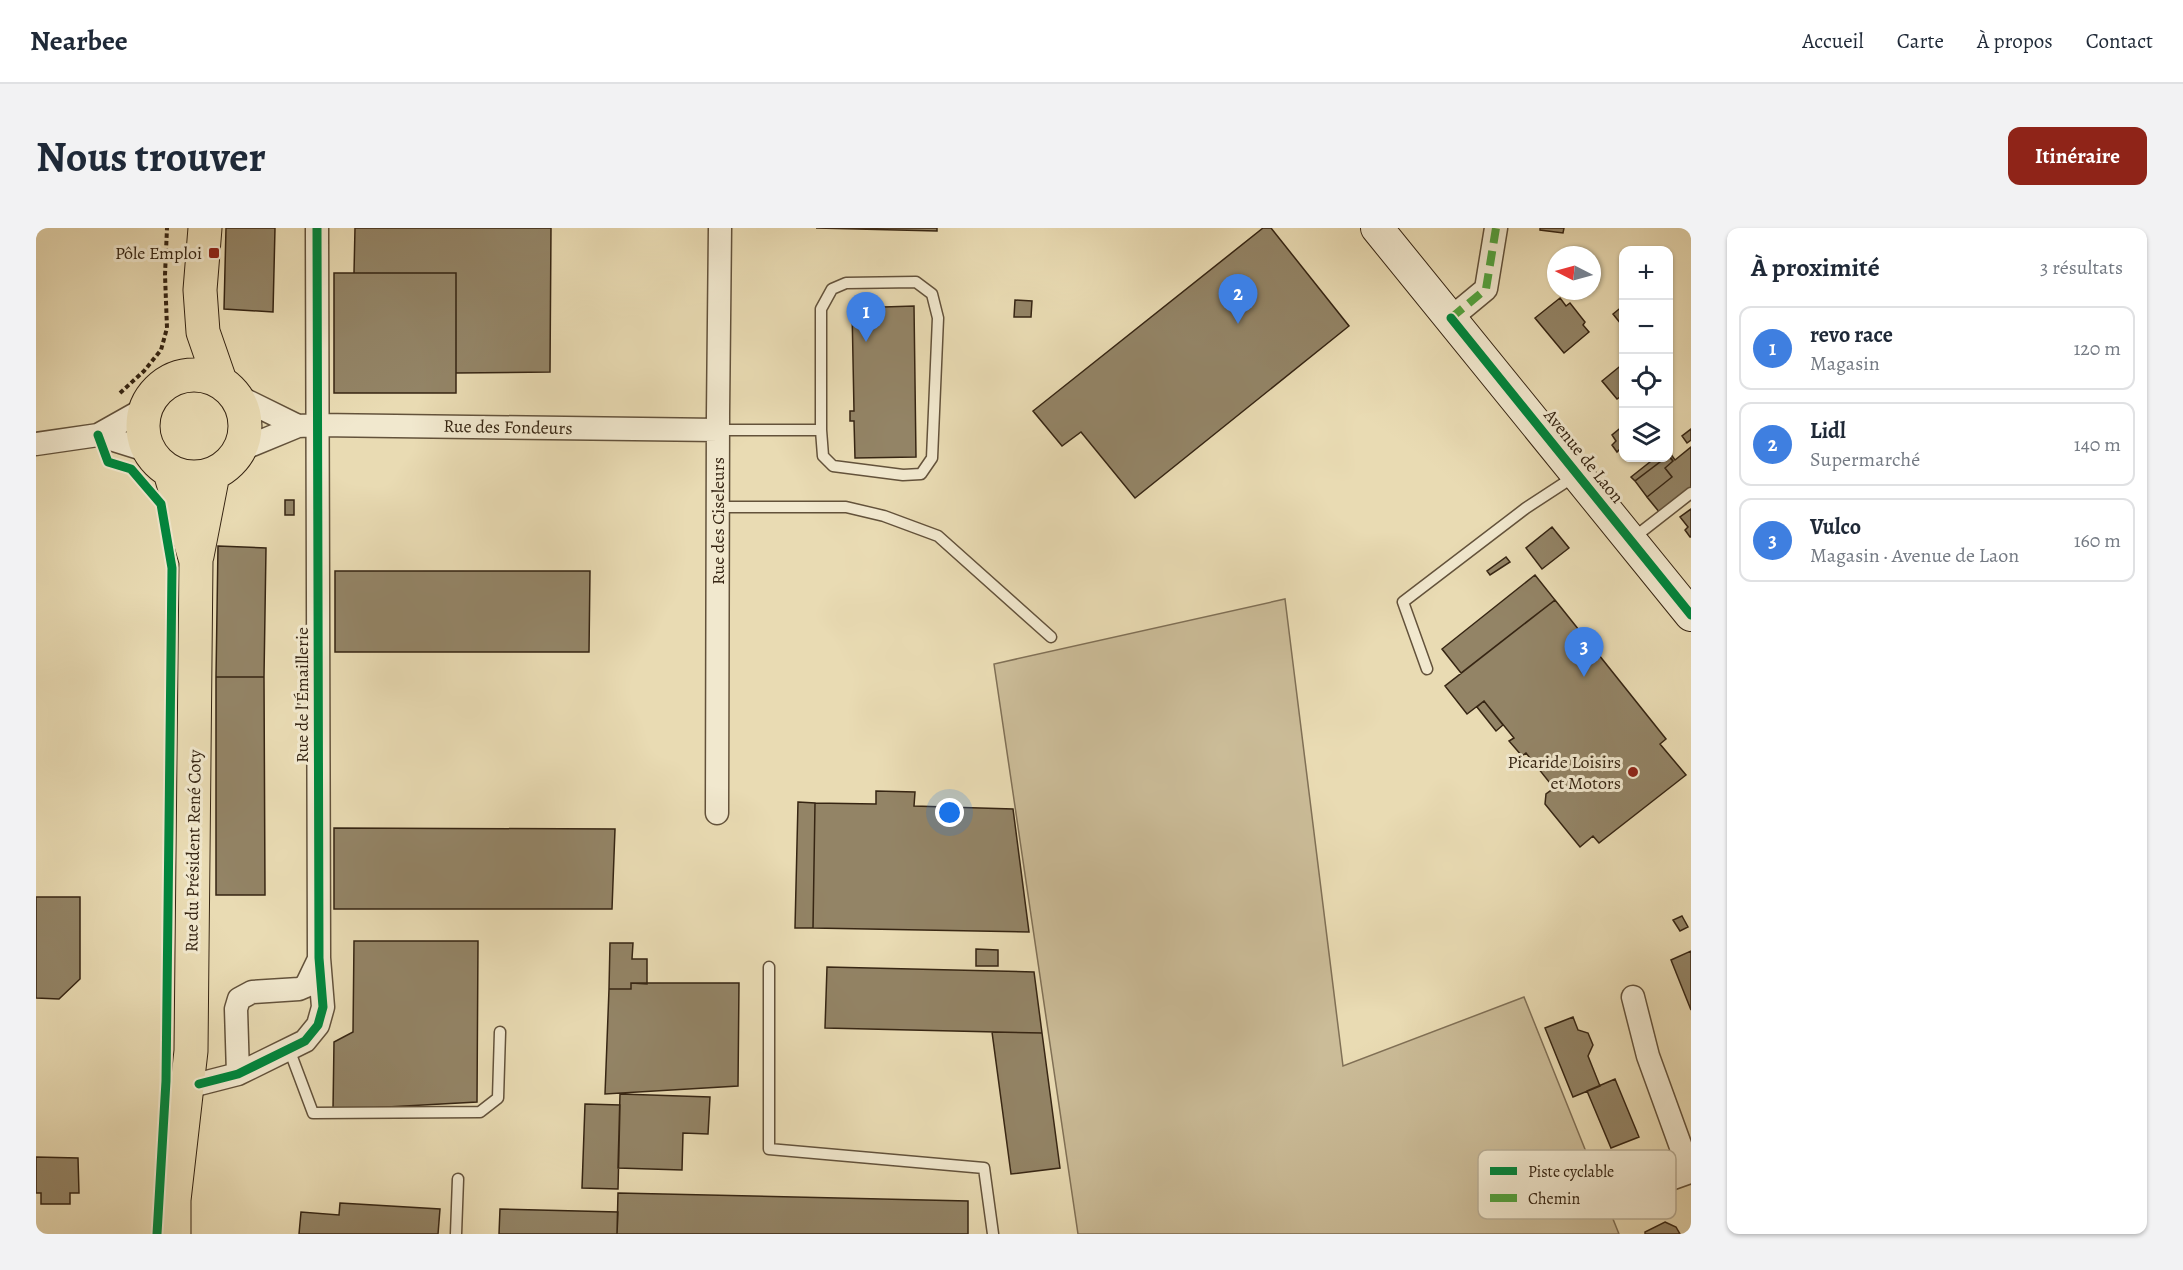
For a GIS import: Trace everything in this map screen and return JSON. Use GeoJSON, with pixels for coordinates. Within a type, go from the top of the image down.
{"type":"FeatureCollection","features":[{"type":"Feature","properties":{"kind":"main road"},"geometry":{"type":"LineString","coordinates":[[173,379],[187,335],[188,228]]}},
{"type":"Feature","properties":{"kind":"main road"},"geometry":{"type":"LineString","coordinates":[[205,228],[201,290],[203,332],[228,388],[243,409],[246,423],[245,437],[240,450],[224,468],[213,474],[198,477],[184,476],[160,462],[144,438],[143,423],[146,408],[152,396],[161,386],[184,375],[196,374],[228,388]]}},
{"type":"Feature","properties":{"kind":"main road","name":"Avenue de Laon"},"geometry":{"type":"LineString","coordinates":[[1377,228],[1691,615]]}},
{"type":"Feature","properties":{"kind":"main road","name":"Rue du Président René Coty"},"geometry":{"type":"LineString","coordinates":[[160,462],[196,561],[191,1051],[174,1200],[174,1234]]}},
{"type":"Feature","properties":{"kind":"main road"},"geometry":{"type":"LineString","coordinates":[[196,561],[213,474]]}},
{"type":"Feature","properties":{"kind":"main road"},"geometry":{"type":"LineString","coordinates":[[191,1051],[199,1084],[195,1234]]}},
{"type":"Feature","properties":{"kind":"street","name":"Rue de l'Émaillerie"},"geometry":{"type":"LineString","coordinates":[[199,1084],[238,1074],[305,1041],[318,1025],[323,1007],[319,958],[308,425],[317,228]]}},
{"type":"Feature","properties":{"kind":"street","name":"Rue des Ciseleurs"},"geometry":{"type":"LineString","coordinates":[[717,813],[720,228]]}},
{"type":"Feature","properties":{"kind":"street"},"geometry":{"type":"LineString","coordinates":[[1451,318],[1486,289],[1496,228]]}},
{"type":"Feature","properties":{"kind":"street"},"geometry":{"type":"LineString","coordinates":[[228,388],[308,425]]}},
{"type":"Feature","properties":{"kind":"street"},"geometry":{"type":"LineString","coordinates":[[36,444],[98,435],[146,408]]}},
{"type":"Feature","properties":{"kind":"street"},"geometry":{"type":"LineString","coordinates":[[240,450],[308,425]]}},
{"type":"Feature","properties":{"kind":"street","name":"Rue des Fondeurs"},"geometry":{"type":"LineString","coordinates":[[308,425],[718,430]]}},
{"type":"Feature","properties":{"kind":"street"},"geometry":{"type":"LineString","coordinates":[[98,435],[160,462]]}},
{"type":"Feature","properties":{"kind":"street","name":"Rue de l'Émaillerie"},"geometry":{"type":"LineString","coordinates":[[238,1074],[236,1009],[239,999],[252,992],[299,989],[306,986],[319,958]]}},
{"type":"Feature","properties":{"kind":"street"},"geometry":{"type":"LineString","coordinates":[[1633,998],[1648,1056],[1691,1172],[1676,1177]]}},
{"type":"Feature","properties":{"kind":"lane"},"geometry":{"type":"LineString","coordinates":[[916,282],[932,294],[938,318],[932,459],[921,474],[903,475],[833,466],[823,456],[820,430],[821,309],[832,289],[846,283],[916,282]]}},
{"type":"Feature","properties":{"kind":"lane"},"geometry":{"type":"LineString","coordinates":[[718,430],[820,430]]}},
{"type":"Feature","properties":{"kind":"lane"},"geometry":{"type":"LineString","coordinates":[[1427,669],[1403,602],[1526,508],[1578,474]]}},
{"type":"Feature","properties":{"kind":"lane"},"geometry":{"type":"LineString","coordinates":[[1631,540],[1691,493]]}},
{"type":"Feature","properties":{"kind":"lane"},"geometry":{"type":"LineString","coordinates":[[718,507],[846,507],[884,516],[939,536],[1051,637]]}},
{"type":"Feature","properties":{"kind":"lane"},"geometry":{"type":"LineString","coordinates":[[769,967],[769,1149],[984,1168],[993,1234]]}},
{"type":"Feature","properties":{"kind":"lane"},"geometry":{"type":"LineString","coordinates":[[289,1049],[313,1113],[480,1112],[498,1098],[500,1032]]}},
{"type":"Feature","properties":{"kind":"lane"},"geometry":{"type":"LineString","coordinates":[[456,1234],[458,1179]]}},
{"type":"Feature","properties":{"kind":"path"},"geometry":{"type":"LineString","coordinates":[[98,435],[102,417],[121,391],[144,371],[161,350],[167,328],[165,275],[168,228]]}},
{"type":"Feature","properties":{"kind":"shaded area"},"geometry":{"type":"Polygon","coordinates":[[[1285,599],[1343,1066],[1524,997],[1585,1150],[1478,1150],[1478,1219],[1613,1219],[1619,1234],[1078,1234],[994,664],[1285,599]]]}},
{"type":"Feature","properties":{"kind":"building"},"geometry":{"type":"Polygon","coordinates":[[[226,228],[275,228],[273,312],[224,309],[226,228]]]}},
{"type":"Feature","properties":{"kind":"building"},"geometry":{"type":"Polygon","coordinates":[[[355,228],[551,228],[550,372],[456,373],[456,273],[354,273],[355,228]]]}},
{"type":"Feature","properties":{"kind":"building"},"geometry":{"type":"Polygon","coordinates":[[[816,228],[937,228],[937,231],[816,228]]]}},
{"type":"Feature","properties":{"kind":"building"},"geometry":{"type":"Polygon","coordinates":[[[1263,228],[1271,228],[1349,326],[1135,498],[1081,432],[1062,446],[1033,411],[1263,228]]]}},
{"type":"Feature","properties":{"kind":"building"},"geometry":{"type":"Polygon","coordinates":[[[1540,228],[1564,228],[1563,233],[1540,230],[1540,228]]]}},
{"type":"Feature","properties":{"kind":"building"},"geometry":{"type":"Polygon","coordinates":[[[334,273],[456,273],[456,393],[334,393],[334,273]]]}},
{"type":"Feature","properties":{"kind":"building"},"geometry":{"type":"Polygon","coordinates":[[[1015,300],[1032,301],[1031,317],[1014,317],[1015,300]]]}},
{"type":"Feature","properties":{"kind":"building"},"geometry":{"type":"Polygon","coordinates":[[[1558,300],[1562,300],[1566,306],[1570,303],[1585,322],[1583,325],[1589,332],[1564,353],[1535,318],[1558,300]]]}},
{"type":"Feature","properties":{"kind":"building"},"geometry":{"type":"Polygon","coordinates":[[[914,306],[916,457],[855,458],[854,421],[850,421],[850,411],[854,411],[852,308],[914,306]]]}},
{"type":"Feature","properties":{"kind":"building"},"geometry":{"type":"Polygon","coordinates":[[[1619,309],[1619,322],[1613,314],[1619,309]]]}},
{"type":"Feature","properties":{"kind":"building"},"geometry":{"type":"Polygon","coordinates":[[[1619,367],[1619,398],[1617,399],[1602,381],[1619,367]]]}},
{"type":"Feature","properties":{"kind":"building"},"geometry":{"type":"Polygon","coordinates":[[[1619,429],[1619,450],[1617,452],[1612,445],[1616,441],[1612,435],[1619,429]]]}},
{"type":"Feature","properties":{"kind":"building"},"geometry":{"type":"Polygon","coordinates":[[[1691,429],[1691,440],[1687,443],[1682,436],[1691,429]]]}},
{"type":"Feature","properties":{"kind":"building"},"geometry":{"type":"Polygon","coordinates":[[[1691,447],[1691,488],[1660,513],[1647,497],[1672,477],[1665,468],[1673,462],[1673,457],[1675,460],[1691,447]]]}},
{"type":"Feature","properties":{"kind":"building"},"geometry":{"type":"Polygon","coordinates":[[[1650,462],[1660,462],[1635,481],[1631,477],[1650,462]]]}},
{"type":"Feature","properties":{"kind":"building"},"geometry":{"type":"Polygon","coordinates":[[[1660,462],[1672,462],[1665,468],[1672,477],[1647,497],[1635,481],[1660,462]]]}},
{"type":"Feature","properties":{"kind":"building"},"geometry":{"type":"Polygon","coordinates":[[[285,500],[294,500],[294,515],[285,515],[285,500]]]}},
{"type":"Feature","properties":{"kind":"building"},"geometry":{"type":"Polygon","coordinates":[[[1691,509],[1690,537],[1685,530],[1688,527],[1680,517],[1691,509]]]}},
{"type":"Feature","properties":{"kind":"building"},"geometry":{"type":"Polygon","coordinates":[[[1552,527],[1569,548],[1542,569],[1526,548],[1552,527]]]}},
{"type":"Feature","properties":{"kind":"building"},"geometry":{"type":"Polygon","coordinates":[[[218,546],[266,548],[264,677],[216,677],[218,546]]]}},
{"type":"Feature","properties":{"kind":"building"},"geometry":{"type":"Polygon","coordinates":[[[1506,557],[1510,562],[1490,575],[1487,571],[1506,557]]]}},
{"type":"Feature","properties":{"kind":"building"},"geometry":{"type":"Polygon","coordinates":[[[335,571],[590,571],[589,652],[335,652],[335,571]]]}},
{"type":"Feature","properties":{"kind":"building"},"geometry":{"type":"Polygon","coordinates":[[[1535,575],[1555,600],[1461,673],[1442,649],[1535,575]]]}},
{"type":"Feature","properties":{"kind":"building"},"geometry":{"type":"Polygon","coordinates":[[[1555,600],[1666,739],[1660,744],[1686,775],[1599,843],[1593,836],[1580,847],[1545,804],[1546,794],[1554,788],[1526,753],[1522,756],[1509,741],[1514,738],[1484,701],[1467,714],[1445,686],[1555,600]]]}},
{"type":"Feature","properties":{"kind":"building"},"geometry":{"type":"Polygon","coordinates":[[[216,677],[264,677],[265,895],[216,895],[216,677]]]}},
{"type":"Feature","properties":{"kind":"building"},"geometry":{"type":"Polygon","coordinates":[[[1484,701],[1503,725],[1496,731],[1477,707],[1484,701]]]}},
{"type":"Feature","properties":{"kind":"building"},"geometry":{"type":"Polygon","coordinates":[[[876,791],[915,792],[914,806],[1013,809],[1029,932],[813,928],[815,803],[876,804],[876,791]]]}},
{"type":"Feature","properties":{"kind":"building"},"geometry":{"type":"Polygon","coordinates":[[[798,802],[815,803],[813,928],[795,928],[798,802]]]}},
{"type":"Feature","properties":{"kind":"building"},"geometry":{"type":"Polygon","coordinates":[[[334,828],[615,829],[612,909],[334,909],[334,828]]]}},
{"type":"Feature","properties":{"kind":"building"},"geometry":{"type":"Polygon","coordinates":[[[36,897],[80,897],[80,979],[59,999],[36,998],[36,897]]]}},
{"type":"Feature","properties":{"kind":"building"},"geometry":{"type":"Polygon","coordinates":[[[1682,916],[1688,927],[1680,931],[1673,920],[1682,916]]]}},
{"type":"Feature","properties":{"kind":"building"},"geometry":{"type":"Polygon","coordinates":[[[354,941],[478,941],[477,1102],[333,1110],[334,1042],[353,1032],[354,941]]]}},
{"type":"Feature","properties":{"kind":"building"},"geometry":{"type":"Polygon","coordinates":[[[610,943],[633,943],[632,959],[647,959],[647,984],[631,983],[631,989],[609,989],[610,943]]]}},
{"type":"Feature","properties":{"kind":"building"},"geometry":{"type":"Polygon","coordinates":[[[976,949],[998,950],[998,966],[976,966],[976,949]]]}},
{"type":"Feature","properties":{"kind":"building"},"geometry":{"type":"Polygon","coordinates":[[[1691,951],[1691,1010],[1671,960],[1691,951]]]}},
{"type":"Feature","properties":{"kind":"building"},"geometry":{"type":"Polygon","coordinates":[[[827,967],[1034,972],[1042,1033],[825,1028],[827,967]]]}},
{"type":"Feature","properties":{"kind":"building"},"geometry":{"type":"Polygon","coordinates":[[[631,983],[739,983],[738,1086],[605,1094],[609,989],[631,989],[631,983]]]}},
{"type":"Feature","properties":{"kind":"building"},"geometry":{"type":"Polygon","coordinates":[[[1573,1017],[1578,1030],[1588,1033],[1593,1045],[1588,1056],[1600,1086],[1573,1097],[1545,1028],[1573,1017]]]}},
{"type":"Feature","properties":{"kind":"building"},"geometry":{"type":"Polygon","coordinates":[[[992,1032],[1042,1033],[1060,1168],[1011,1174],[992,1032]]]}},
{"type":"Feature","properties":{"kind":"building"},"geometry":{"type":"Polygon","coordinates":[[[1615,1079],[1639,1137],[1611,1148],[1587,1091],[1615,1079]]]}},
{"type":"Feature","properties":{"kind":"building"},"geometry":{"type":"Polygon","coordinates":[[[620,1094],[710,1097],[708,1134],[683,1133],[682,1170],[618,1168],[620,1094]]]}},
{"type":"Feature","properties":{"kind":"building"},"geometry":{"type":"Polygon","coordinates":[[[585,1104],[620,1105],[618,1189],[582,1188],[585,1104]]]}},
{"type":"Feature","properties":{"kind":"building"},"geometry":{"type":"Polygon","coordinates":[[[36,1157],[78,1158],[79,1193],[70,1193],[70,1204],[41,1204],[41,1193],[36,1193],[36,1157]]]}},
{"type":"Feature","properties":{"kind":"building"},"geometry":{"type":"Polygon","coordinates":[[[618,1193],[968,1201],[968,1234],[617,1234],[618,1193]]]}},
{"type":"Feature","properties":{"kind":"building"},"geometry":{"type":"Polygon","coordinates":[[[340,1203],[440,1209],[438,1234],[299,1234],[301,1212],[339,1215],[340,1203]]]}},
{"type":"Feature","properties":{"kind":"building"},"geometry":{"type":"Polygon","coordinates":[[[500,1209],[618,1212],[617,1234],[499,1234],[500,1209]]]}},
{"type":"Feature","properties":{"kind":"building"},"geometry":{"type":"Polygon","coordinates":[[[1665,1222],[1676,1227],[1680,1234],[1645,1234],[1645,1232],[1665,1222]]]}},
{"type":"Feature","properties":{"kind":"marked path"},"geometry":{"type":"LineString","coordinates":[[1451,318],[1486,289],[1496,228]]}},
{"type":"Feature","properties":{"kind":"cycle path"},"geometry":{"type":"LineString","coordinates":[[199,1084],[238,1074],[305,1041],[318,1025],[323,1007],[319,958],[317,228]]}},
{"type":"Feature","properties":{"kind":"cycle path"},"geometry":{"type":"LineString","coordinates":[[1451,318],[1691,615]]}},
{"type":"Feature","properties":{"kind":"cycle path"},"geometry":{"type":"LineString","coordinates":[[98,435],[108,462],[131,469],[161,504],[172,568],[166,1081],[157,1234]]}},
{"type":"Feature","properties":{"kind":"place","name":"Pôle Emploi"},"geometry":{"type":"Point","coordinates":[214,253]}},
{"type":"Feature","properties":{"kind":"place","name":"Lidl"},"geometry":{"type":"Point","coordinates":[1238,324]}},
{"type":"Feature","properties":{"kind":"place","name":"revo race"},"geometry":{"type":"Point","coordinates":[866,342]}},
{"type":"Feature","properties":{"kind":"place","name":"Vulco"},"geometry":{"type":"Point","coordinates":[1584,677]}},
{"type":"Feature","properties":{"kind":"place","name":"Picaride Loisirs et Motors"},"geometry":{"type":"Point","coordinates":[1633,772]}}]}
